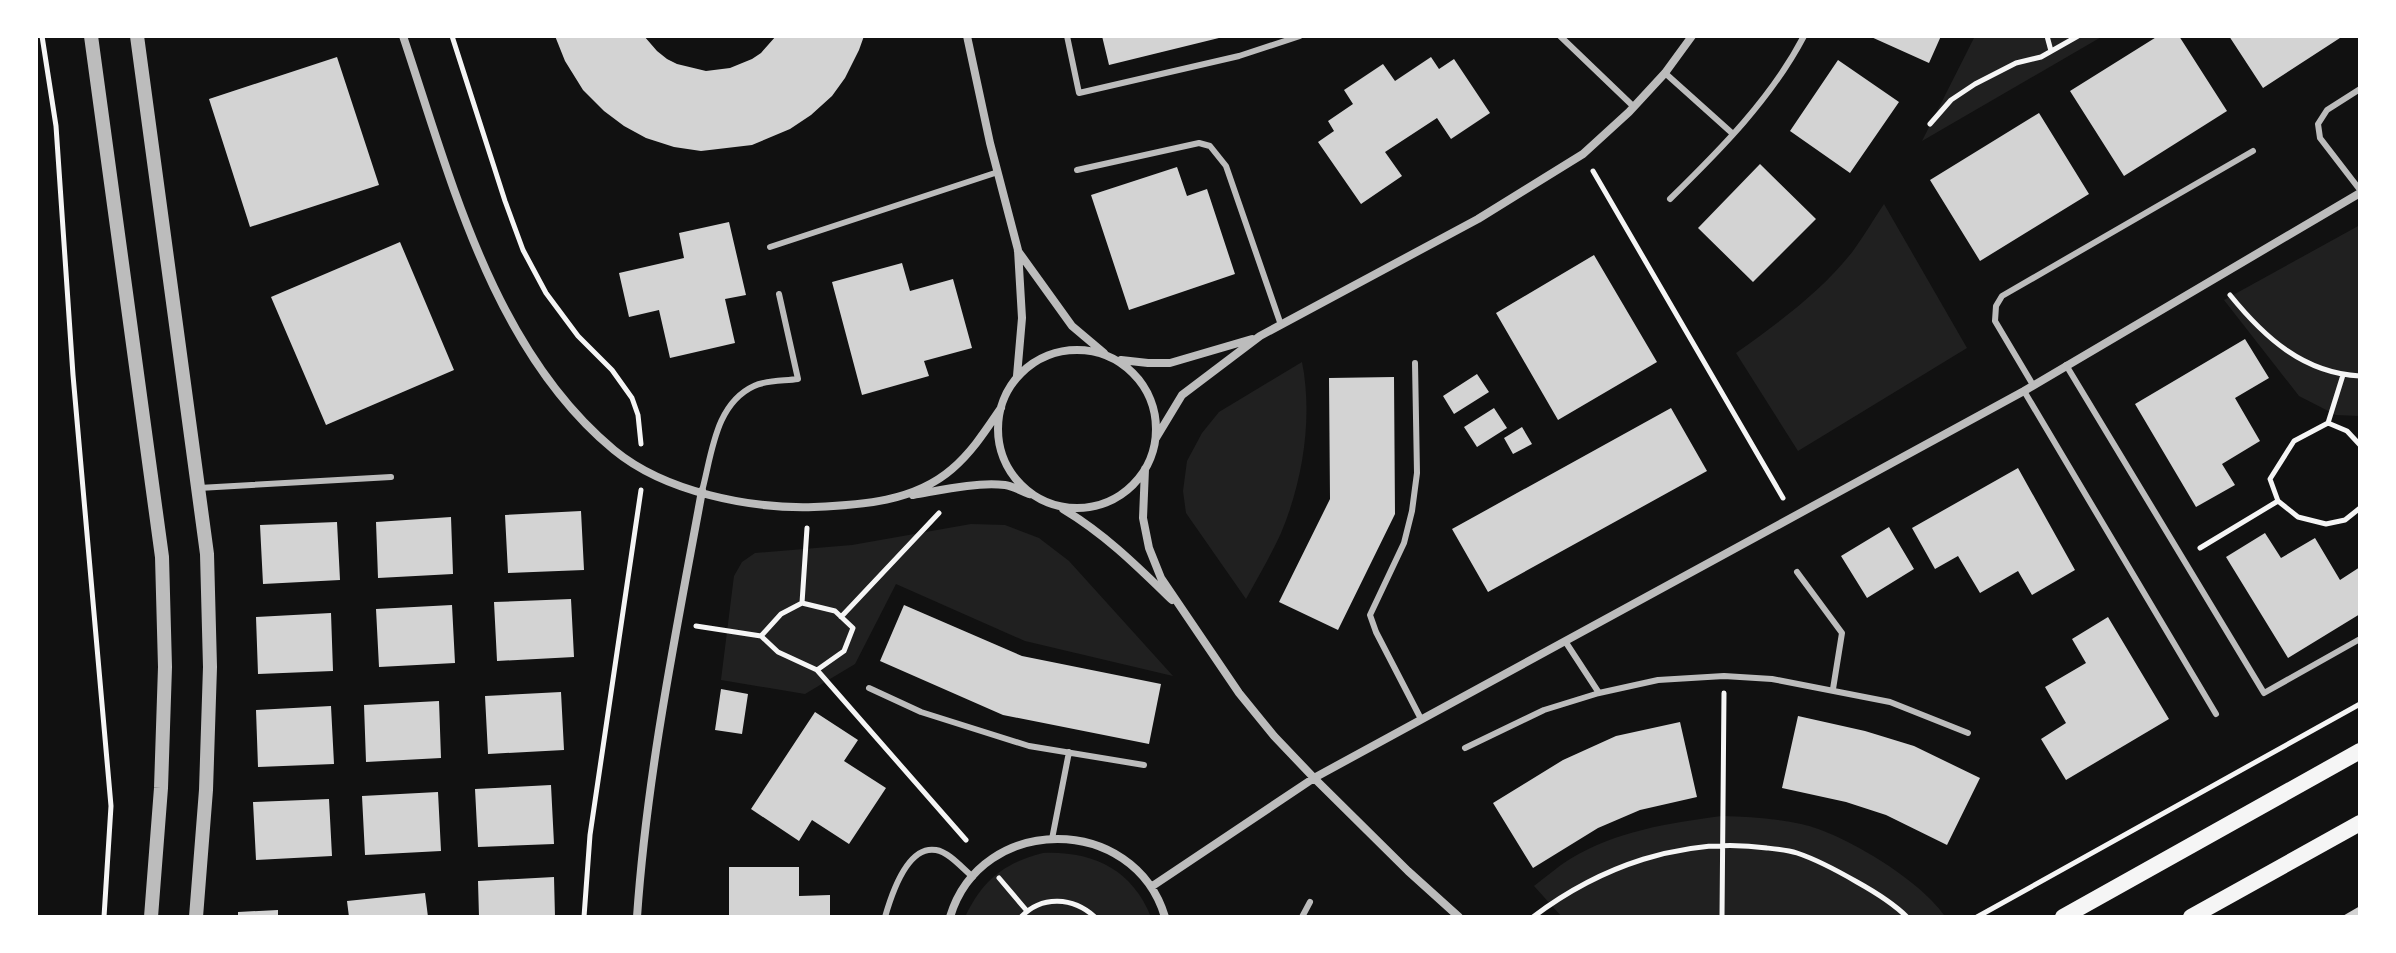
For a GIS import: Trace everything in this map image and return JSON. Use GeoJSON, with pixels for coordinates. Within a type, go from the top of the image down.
{"type":"FeatureCollection","features":[{"type":"Feature","properties":{"kind":"main road"},"geometry":{"type":"LineString","coordinates":[[2063,917],[2360,751]]}},
{"type":"Feature","properties":{"kind":"main road"},"geometry":{"type":"LineString","coordinates":[[2191,917],[2360,823]]}},
{"type":"Feature","properties":{"kind":"street"},"geometry":{"type":"LineString","coordinates":[[91,36],[162,557],[164,682],[161,788],[151,917]]}},
{"type":"Feature","properties":{"kind":"street"},"geometry":{"type":"LineString","coordinates":[[137,36],[207,554],[210,667],[206,790],[196,917]]}},
{"type":"Feature","properties":{"kind":"street"},"geometry":{"type":"LineString","coordinates":[[403,36],[481,264],[527,348],[581,419],[616,452],[644,470],[702,491],[769,506],[865,505],[964,487],[1007,485],[1059,507],[1085,522],[1125,554],[1184,612]]}},
{"type":"Feature","properties":{"kind":"street"},"geometry":{"type":"LineString","coordinates":[[967,36],[1018,250],[1022,318],[1017,377]]}},
{"type":"Feature","properties":{"kind":"street"},"geometry":{"type":"LineString","coordinates":[[1156,438],[1182,395],[1260,336],[1478,219],[1583,154],[1634,107],[1665,73],[1692,36]]}},
{"type":"Feature","properties":{"kind":"street"},"geometry":{"type":"LineString","coordinates":[[1151,887],[1314,778],[2024,391],[2360,192]]}},
{"type":"Feature","properties":{"kind":"street"},"geometry":{"type":"LineString","coordinates":[[1018,250],[1072,326],[1104,353],[1128,367],[1146,388],[1154,404],[1158,432],[1151,459],[1137,483],[1114,500],[1086,508],[1059,507]]}},
{"type":"Feature","properties":{"kind":"street"},"geometry":{"type":"LineString","coordinates":[[1114,359],[1170,363],[1260,336]]}},
{"type":"Feature","properties":{"kind":"street"},"geometry":{"type":"LineString","coordinates":[[1034,496],[1013,476],[1001,452],[997,427],[1003,400],[1017,377],[1039,359],[1077,349],[1104,353]]}},
{"type":"Feature","properties":{"kind":"street"},"geometry":{"type":"LineString","coordinates":[[885,500],[925,486],[950,471],[973,448],[1001,408]]}},
{"type":"Feature","properties":{"kind":"street"},"geometry":{"type":"LineString","coordinates":[[1145,469],[1143,518],[1149,548],[1161,578],[1239,693],[1314,778],[1459,917]]}},
{"type":"Feature","properties":{"kind":"street"},"geometry":{"type":"LineString","coordinates":[[637,917],[642,841],[659,727],[702,491]]}},
{"type":"Feature","properties":{"kind":"street"},"geometry":{"type":"LineString","coordinates":[[950,917],[961,893],[986,863],[1025,843],[1052,839],[1081,840],[1114,853],[1151,887],[1165,917]]}},
{"type":"Feature","properties":{"kind":"lane"},"geometry":{"type":"LineString","coordinates":[[1067,36],[1079,93],[1239,56],[1300,36]]}},
{"type":"Feature","properties":{"kind":"lane"},"geometry":{"type":"LineString","coordinates":[[1560,36],[1634,107]]}},
{"type":"Feature","properties":{"kind":"lane"},"geometry":{"type":"LineString","coordinates":[[1670,199],[1760,103],[1804,36]]}},
{"type":"Feature","properties":{"kind":"lane"},"geometry":{"type":"LineString","coordinates":[[1665,73],[1733,134]]}},
{"type":"Feature","properties":{"kind":"lane"},"geometry":{"type":"LineString","coordinates":[[2360,89],[2327,110],[2318,124],[2320,138],[2360,192]]}},
{"type":"Feature","properties":{"kind":"lane"},"geometry":{"type":"LineString","coordinates":[[1077,170],[1199,143],[1210,146],[1226,166],[1281,325]]}},
{"type":"Feature","properties":{"kind":"lane"},"geometry":{"type":"LineString","coordinates":[[2033,385],[1995,321],[1996,306],[2002,296],[2253,151]]}},
{"type":"Feature","properties":{"kind":"lane"},"geometry":{"type":"LineString","coordinates":[[770,247],[998,172]]}},
{"type":"Feature","properties":{"kind":"lane"},"geometry":{"type":"LineString","coordinates":[[702,491],[722,415],[737,396],[756,385],[798,379],[779,294]]}},
{"type":"Feature","properties":{"kind":"lane"},"geometry":{"type":"LineString","coordinates":[[1415,363],[1417,473],[1412,511],[1404,543],[1370,615],[1421,719]]}},
{"type":"Feature","properties":{"kind":"lane"},"geometry":{"type":"LineString","coordinates":[[2066,365],[2264,693],[2360,639]]}},
{"type":"Feature","properties":{"kind":"lane"},"geometry":{"type":"LineString","coordinates":[[2024,391],[2216,714]]}},
{"type":"Feature","properties":{"kind":"lane"},"geometry":{"type":"LineString","coordinates":[[199,488],[391,477]]}},
{"type":"Feature","properties":{"kind":"lane"},"geometry":{"type":"LineString","coordinates":[[1797,572],[1842,633],[1833,689]]}},
{"type":"Feature","properties":{"kind":"lane"},"geometry":{"type":"LineString","coordinates":[[1565,641],[1599,693]]}},
{"type":"Feature","properties":{"kind":"lane"},"geometry":{"type":"LineString","coordinates":[[1465,748],[1544,710],[1599,693],[1658,680],[1724,676],[1772,679],[1890,702],[1968,733]]}},
{"type":"Feature","properties":{"kind":"lane"},"geometry":{"type":"LineString","coordinates":[[869,688],[921,712],[1029,746],[1144,765]]}},
{"type":"Feature","properties":{"kind":"lane"},"geometry":{"type":"LineString","coordinates":[[1052,839],[1069,752]]}},
{"type":"Feature","properties":{"kind":"lane"},"geometry":{"type":"LineString","coordinates":[[885,917],[893,886],[907,864],[925,851],[936,850],[946,855],[973,877]]}},
{"type":"Feature","properties":{"kind":"lane"},"geometry":{"type":"LineString","coordinates":[[1302,917],[1310,902]]}},
{"type":"Feature","properties":{"kind":"path"},"geometry":{"type":"LineString","coordinates":[[42,36],[56,126],[73,375],[111,806],[104,917]]}},
{"type":"Feature","properties":{"kind":"path"},"geometry":{"type":"LineString","coordinates":[[452,36],[523,250],[546,293],[578,336],[612,370],[632,398],[638,415],[644,470],[590,835],[584,917]]}},
{"type":"Feature","properties":{"kind":"path"},"geometry":{"type":"LineString","coordinates":[[2047,36],[2051,51]]}},
{"type":"Feature","properties":{"kind":"path"},"geometry":{"type":"LineString","coordinates":[[1930,124],[1951,100],[1975,84],[2016,63],[2041,57],[2078,36]]}},
{"type":"Feature","properties":{"kind":"path"},"geometry":{"type":"LineString","coordinates":[[1583,154],[1793,517]]}},
{"type":"Feature","properties":{"kind":"path"},"geometry":{"type":"LineString","coordinates":[[2217,278],[2252,322],[2278,346],[2311,365],[2343,375],[2360,376]]}},
{"type":"Feature","properties":{"kind":"path"},"geometry":{"type":"LineString","coordinates":[[2343,375],[2328,423],[2294,441],[2270,479],[2278,501],[2298,517],[2326,524],[2345,520],[2360,508]]}},
{"type":"Feature","properties":{"kind":"path"},"geometry":{"type":"LineString","coordinates":[[2328,423],[2347,431],[2360,445]]}},
{"type":"Feature","properties":{"kind":"path"},"geometry":{"type":"LineString","coordinates":[[841,617],[964,487]]}},
{"type":"Feature","properties":{"kind":"path"},"geometry":{"type":"LineString","coordinates":[[2182,558],[2278,501]]}},
{"type":"Feature","properties":{"kind":"path"},"geometry":{"type":"LineString","coordinates":[[802,603],[808,507]]}},
{"type":"Feature","properties":{"kind":"path"},"geometry":{"type":"LineString","coordinates":[[761,636],[781,614],[802,603],[835,611],[853,628],[844,651],[817,670]]}},
{"type":"Feature","properties":{"kind":"path"},"geometry":{"type":"LineString","coordinates":[[678,624],[761,636],[778,652],[817,670],[1027,911]]}},
{"type":"Feature","properties":{"kind":"path"},"geometry":{"type":"LineString","coordinates":[[1722,917],[1724,676]]}},
{"type":"Feature","properties":{"kind":"path"},"geometry":{"type":"LineString","coordinates":[[1977,917],[2360,704]]}},
{"type":"Feature","properties":{"kind":"path"},"geometry":{"type":"LineString","coordinates":[[1533,917],[1583,884],[1623,866],[1667,852],[1722,845],[1795,852],[1834,868],[1898,908],[1907,917]]}},
{"type":"Feature","properties":{"kind":"path"},"geometry":{"type":"LineString","coordinates":[[1021,917],[1045,902],[1061,901],[1085,909],[1095,917]]}},
{"type":"Feature","properties":{"kind":"shaded area"},"geometry":{"type":"Polygon","coordinates":[[[1975,36],[2103,36],[1922,141],[1975,36]]]}},
{"type":"Feature","properties":{"kind":"shaded area"},"geometry":{"type":"Polygon","coordinates":[[[1884,204],[1967,348],[1798,451],[1736,353],[1783,318],[1841,266],[1884,204]]]}},
{"type":"Feature","properties":{"kind":"shaded area"},"geometry":{"type":"Polygon","coordinates":[[[2360,225],[2360,416],[2336,415],[2299,396],[2224,300],[2360,225]]]}},
{"type":"Feature","properties":{"kind":"shaded area"},"geometry":{"type":"Polygon","coordinates":[[[1302,362],[1306,427],[1300,471],[1281,533],[1246,599],[1186,513],[1183,491],[1187,461],[1202,433],[1219,412],[1302,362]]]}},
{"type":"Feature","properties":{"kind":"shaded area"},"geometry":{"type":"Polygon","coordinates":[[[971,524],[1005,525],[1039,538],[1069,561],[1173,676],[1025,641],[896,584],[855,664],[805,694],[721,680],[734,576],[742,562],[755,553],[852,545],[971,524]]]}},
{"type":"Feature","properties":{"kind":"shaded area"},"geometry":{"type":"Polygon","coordinates":[[[1722,816],[1791,822],[1838,837],[1899,873],[1933,901],[1944,915],[1562,917],[1534,886],[1570,859],[1606,841],[1663,825],[1722,816]]]}},
{"type":"Feature","properties":{"kind":"shaded area"},"geometry":{"type":"Polygon","coordinates":[[[1043,853],[1078,855],[1108,866],[1133,886],[1151,917],[965,917],[979,893],[995,875],[1016,862],[1043,853]]]}},
{"type":"Feature","properties":{"kind":"building"},"geometry":{"type":"Polygon","coordinates":[[[555,36],[644,36],[667,59],[706,71],[730,68],[752,59],[776,36],[864,36],[845,78],[832,96],[811,115],[790,129],[752,145],[701,151],[646,138],[604,111],[583,90],[565,61],[555,36]]]}},
{"type":"Feature","properties":{"kind":"building"},"geometry":{"type":"Polygon","coordinates":[[[1102,36],[1223,36],[1223,37],[1109,65],[1102,36]]]}},
{"type":"Feature","properties":{"kind":"building"},"geometry":{"type":"Polygon","coordinates":[[[1869,36],[1941,36],[1929,63],[1869,36]]]}},
{"type":"Feature","properties":{"kind":"building"},"geometry":{"type":"Polygon","coordinates":[[[2158,36],[2179,36],[2227,111],[2124,176],[2070,91],[2158,36]]]}},
{"type":"Feature","properties":{"kind":"building"},"geometry":{"type":"Polygon","coordinates":[[[2229,36],[2343,36],[2263,88],[2229,36]]]}},
{"type":"Feature","properties":{"kind":"building"},"geometry":{"type":"Polygon","coordinates":[[[337,57],[379,185],[250,227],[209,99],[337,57]]]}},
{"type":"Feature","properties":{"kind":"building"},"geometry":{"type":"Polygon","coordinates":[[[1431,57],[1439,69],[1454,59],[1490,113],[1451,139],[1437,118],[1385,152],[1402,176],[1361,204],[1318,142],[1334,131],[1328,121],[1353,104],[1344,90],[1383,64],[1395,81],[1431,57]]]}},
{"type":"Feature","properties":{"kind":"building"},"geometry":{"type":"Polygon","coordinates":[[[1838,60],[1899,102],[1850,173],[1790,131],[1838,60]]]}},
{"type":"Feature","properties":{"kind":"building"},"geometry":{"type":"Polygon","coordinates":[[[2039,113],[2089,194],[1980,261],[1930,180],[2039,113]]]}},
{"type":"Feature","properties":{"kind":"building"},"geometry":{"type":"Polygon","coordinates":[[[1760,164],[1816,219],[1753,282],[1698,228],[1760,164]]]}},
{"type":"Feature","properties":{"kind":"building"},"geometry":{"type":"Polygon","coordinates":[[[1177,167],[1187,196],[1207,189],[1235,274],[1129,310],[1091,195],[1177,167]]]}},
{"type":"Feature","properties":{"kind":"building"},"geometry":{"type":"Polygon","coordinates":[[[729,222],[746,295],[725,299],[735,343],[670,358],[659,310],[629,317],[619,273],[684,258],[679,233],[729,222]]]}},
{"type":"Feature","properties":{"kind":"building"},"geometry":{"type":"Polygon","coordinates":[[[400,242],[454,370],[326,425],[271,297],[400,242]]]}},
{"type":"Feature","properties":{"kind":"building"},"geometry":{"type":"Polygon","coordinates":[[[1594,255],[1657,362],[1558,420],[1496,313],[1594,255]]]}},
{"type":"Feature","properties":{"kind":"building"},"geometry":{"type":"Polygon","coordinates":[[[902,263],[910,291],[953,279],[972,348],[924,361],[929,376],[862,395],[832,282],[902,263]]]}},
{"type":"Feature","properties":{"kind":"building"},"geometry":{"type":"Polygon","coordinates":[[[2245,339],[2269,378],[2235,398],[2260,441],[2222,464],[2235,485],[2196,507],[2135,404],[2245,339]]]}},
{"type":"Feature","properties":{"kind":"building"},"geometry":{"type":"Polygon","coordinates":[[[1477,374],[1489,392],[1454,414],[1443,396],[1477,374]]]}},
{"type":"Feature","properties":{"kind":"building"},"geometry":{"type":"Polygon","coordinates":[[[1394,377],[1395,514],[1338,630],[1279,602],[1330,499],[1329,378],[1394,377]]]}},
{"type":"Feature","properties":{"kind":"building"},"geometry":{"type":"Polygon","coordinates":[[[1494,408],[1507,428],[1477,447],[1464,427],[1494,408]]]}},
{"type":"Feature","properties":{"kind":"building"},"geometry":{"type":"Polygon","coordinates":[[[1671,408],[1707,471],[1488,592],[1452,529],[1671,408]]]}},
{"type":"Feature","properties":{"kind":"building"},"geometry":{"type":"Polygon","coordinates":[[[1522,427],[1532,444],[1513,454],[1504,438],[1522,427]]]}},
{"type":"Feature","properties":{"kind":"building"},"geometry":{"type":"Polygon","coordinates":[[[2018,468],[2075,570],[2032,595],[2018,571],[1980,593],[1958,556],[1935,569],[1912,528],[2018,468]]]}},
{"type":"Feature","properties":{"kind":"building"},"geometry":{"type":"Polygon","coordinates":[[[581,511],[584,570],[508,573],[505,515],[581,511]]]}},
{"type":"Feature","properties":{"kind":"building"},"geometry":{"type":"Polygon","coordinates":[[[451,517],[453,574],[378,578],[376,522],[451,517]]]}},
{"type":"Feature","properties":{"kind":"building"},"geometry":{"type":"Polygon","coordinates":[[[337,522],[340,580],[263,584],[260,525],[337,522]]]}},
{"type":"Feature","properties":{"kind":"building"},"geometry":{"type":"Polygon","coordinates":[[[1889,527],[1914,569],[1867,598],[1841,556],[1889,527]]]}},
{"type":"Feature","properties":{"kind":"building"},"geometry":{"type":"Polygon","coordinates":[[[2265,533],[2281,558],[2315,538],[2340,580],[2360,567],[2360,614],[2288,658],[2226,557],[2265,533]]]}},
{"type":"Feature","properties":{"kind":"building"},"geometry":{"type":"Polygon","coordinates":[[[571,599],[574,657],[497,661],[494,602],[571,599]]]}},
{"type":"Feature","properties":{"kind":"building"},"geometry":{"type":"Polygon","coordinates":[[[452,605],[455,663],[379,667],[376,609],[452,605]]]}},
{"type":"Feature","properties":{"kind":"building"},"geometry":{"type":"Polygon","coordinates":[[[904,605],[1022,656],[1161,684],[1149,744],[1003,715],[880,661],[904,605]]]}},
{"type":"Feature","properties":{"kind":"building"},"geometry":{"type":"Polygon","coordinates":[[[331,613],[333,671],[258,674],[256,617],[331,613]]]}},
{"type":"Feature","properties":{"kind":"building"},"geometry":{"type":"Polygon","coordinates":[[[2108,617],[2169,719],[2066,780],[2041,739],[2066,723],[2045,687],[2086,663],[2072,639],[2108,617]]]}},
{"type":"Feature","properties":{"kind":"building"},"geometry":{"type":"Polygon","coordinates":[[[721,689],[748,694],[742,734],[715,730],[721,689]]]}},
{"type":"Feature","properties":{"kind":"building"},"geometry":{"type":"Polygon","coordinates":[[[561,692],[564,750],[488,754],[485,696],[561,692]]]}},
{"type":"Feature","properties":{"kind":"building"},"geometry":{"type":"Polygon","coordinates":[[[439,701],[441,758],[366,762],[364,705],[439,701]]]}},
{"type":"Feature","properties":{"kind":"building"},"geometry":{"type":"Polygon","coordinates":[[[331,706],[334,764],[258,767],[256,710],[331,706]]]}},
{"type":"Feature","properties":{"kind":"building"},"geometry":{"type":"Polygon","coordinates":[[[815,712],[858,740],[844,761],[886,788],[849,844],[812,820],[799,841],[751,809],[815,712]]]}},
{"type":"Feature","properties":{"kind":"building"},"geometry":{"type":"Polygon","coordinates":[[[1798,716],[1914,746],[1980,778],[1947,845],[1886,815],[1846,802],[1782,788],[1798,716]]]}},
{"type":"Feature","properties":{"kind":"building"},"geometry":{"type":"Polygon","coordinates":[[[1680,722],[1697,797],[1640,810],[1598,828],[1533,868],[1493,803],[1563,760],[1616,736],[1680,722]]]}},
{"type":"Feature","properties":{"kind":"building"},"geometry":{"type":"Polygon","coordinates":[[[551,785],[554,844],[478,847],[475,789],[551,785]]]}},
{"type":"Feature","properties":{"kind":"building"},"geometry":{"type":"Polygon","coordinates":[[[438,792],[441,851],[365,855],[362,796],[438,792]]]}},
{"type":"Feature","properties":{"kind":"building"},"geometry":{"type":"Polygon","coordinates":[[[329,799],[332,856],[256,860],[253,802],[329,799]]]}},
{"type":"Feature","properties":{"kind":"building"},"geometry":{"type":"Polygon","coordinates":[[[729,867],[799,867],[799,896],[830,895],[830,917],[729,917],[729,867]]]}},
{"type":"Feature","properties":{"kind":"building"},"geometry":{"type":"Polygon","coordinates":[[[554,877],[555,917],[479,917],[478,881],[554,877]]]}},
{"type":"Feature","properties":{"kind":"building"},"geometry":{"type":"Polygon","coordinates":[[[425,893],[428,917],[349,917],[347,901],[425,893]]]}},
{"type":"Feature","properties":{"kind":"building"},"geometry":{"type":"Polygon","coordinates":[[[2360,906],[2360,917],[2341,917],[2360,906]]]}},
{"type":"Feature","properties":{"kind":"building"},"geometry":{"type":"Polygon","coordinates":[[[278,910],[278,917],[238,917],[238,912],[278,910]]]}}]}
